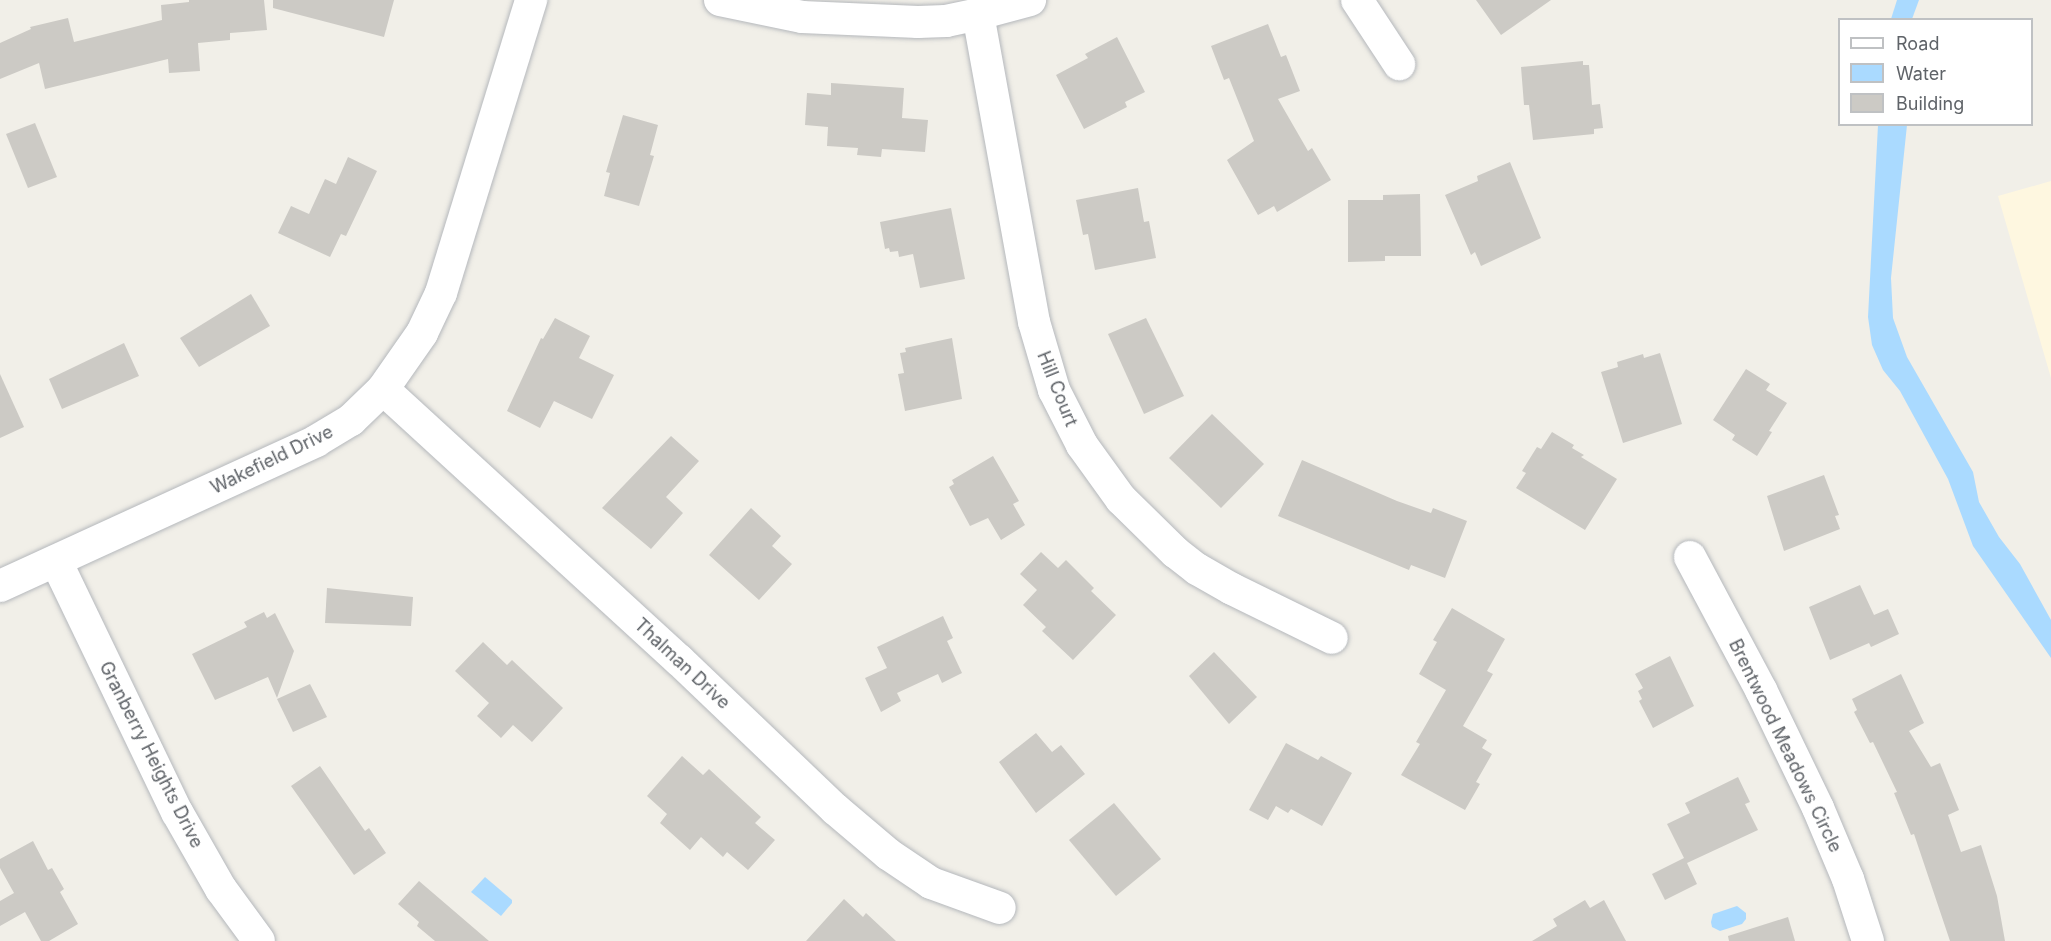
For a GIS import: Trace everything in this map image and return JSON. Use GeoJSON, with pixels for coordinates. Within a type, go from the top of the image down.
{"type":"FeatureCollection","features":[{"type":"Feature","properties":{"kind":"street","name":"Wakefield Drive"},"geometry":{"type":"LineString","coordinates":[[0,586],[316,441],[351,420],[383,390],[422,333],[441,293],[531,0]]}},
{"type":"Feature","properties":{"kind":"street"},"geometry":{"type":"LineString","coordinates":[[720,0],[775,13],[831,20],[927,21],[978,14],[1030,0]]}},
{"type":"Feature","properties":{"kind":"street"},"geometry":{"type":"LineString","coordinates":[[1357,0],[1399,64]]}},
{"type":"Feature","properties":{"kind":"street","name":"Hill Court"},"geometry":{"type":"LineString","coordinates":[[978,14],[1034,322],[1053,390],[1082,445],[1121,499],[1175,552],[1232,589],[1332,638]]}},
{"type":"Feature","properties":{"kind":"street","name":"Thalman Drive"},"geometry":{"type":"LineString","coordinates":[[383,390],[679,660],[835,809],[888,854],[931,883],[1000,908]]}},
{"type":"Feature","properties":{"kind":"street","name":"Brentwood Meadows Circle"},"geometry":{"type":"LineString","coordinates":[[1690,557],[1761,690],[1818,808],[1848,879],[1868,941]]}},
{"type":"Feature","properties":{"kind":"street","name":"Granberry Heights Drive"},"geometry":{"type":"LineString","coordinates":[[56,561],[150,761],[182,821],[221,889],[259,941]]}},
{"type":"Feature","properties":{"kind":"shaded area"},"geometry":{"type":"Polygon","coordinates":[[[2051,181],[2051,378],[1998,196],[2051,181]]]}},
{"type":"Feature","properties":{"kind":"water"},"geometry":{"type":"Polygon","coordinates":[[[1897,0],[1919,0],[1912,18],[1891,18],[1897,0]]]}},
{"type":"Feature","properties":{"kind":"water"},"geometry":{"type":"Polygon","coordinates":[[[1878,126],[1907,126],[1891,278],[1893,318],[1907,357],[1973,472],[1979,502],[1999,537],[2020,564],[2051,620],[2051,658],[1973,546],[1948,479],[1900,391],[1883,370],[1872,345],[1868,317],[1878,126]]]}},
{"type":"Feature","properties":{"kind":"water"},"geometry":{"type":"Polygon","coordinates":[[[485,877],[512,900],[501,916],[471,892],[485,877]]]}},
{"type":"Feature","properties":{"kind":"water"},"geometry":{"type":"Polygon","coordinates":[[[1737,906],[1746,913],[1746,919],[1742,924],[1720,931],[1712,927],[1713,914],[1737,906]]]}},
{"type":"Feature","properties":{"kind":"building"},"geometry":{"type":"Polygon","coordinates":[[[189,0],[264,0],[267,30],[230,33],[230,40],[198,43],[200,71],[169,73],[168,59],[45,89],[39,63],[0,79],[0,43],[31,29],[30,27],[68,18],[74,42],[162,20],[161,5],[189,2],[189,0]]]}},
{"type":"Feature","properties":{"kind":"building"},"geometry":{"type":"Polygon","coordinates":[[[273,0],[394,0],[384,37],[273,8],[273,0]]]}},
{"type":"Feature","properties":{"kind":"building"},"geometry":{"type":"Polygon","coordinates":[[[1476,0],[1551,0],[1501,35],[1476,0]]]}},
{"type":"Feature","properties":{"kind":"building"},"geometry":{"type":"Polygon","coordinates":[[[1268,24],[1281,57],[1286,55],[1300,91],[1278,99],[1308,151],[1312,148],[1331,180],[1277,212],[1274,206],[1258,215],[1227,160],[1254,141],[1229,78],[1224,80],[1211,46],[1268,24]]]}},
{"type":"Feature","properties":{"kind":"building"},"geometry":{"type":"Polygon","coordinates":[[[1117,37],[1145,92],[1125,102],[1127,107],[1084,129],[1056,75],[1088,58],[1085,54],[1117,37]]]}},
{"type":"Feature","properties":{"kind":"building"},"geometry":{"type":"Polygon","coordinates":[[[1583,61],[1583,65],[1589,65],[1592,105],[1600,104],[1603,128],[1594,129],[1594,134],[1533,140],[1529,105],[1524,105],[1521,67],[1583,61]]]}},
{"type":"Feature","properties":{"kind":"building"},"geometry":{"type":"Polygon","coordinates":[[[831,83],[904,88],[902,118],[928,120],[925,152],[882,149],[881,157],[857,155],[858,148],[827,146],[828,127],[805,125],[807,93],[831,95],[831,83]]]}},
{"type":"Feature","properties":{"kind":"building"},"geometry":{"type":"Polygon","coordinates":[[[623,115],[658,125],[650,155],[654,156],[639,206],[604,196],[610,173],[606,172],[623,115]]]}},
{"type":"Feature","properties":{"kind":"building"},"geometry":{"type":"Polygon","coordinates":[[[35,123],[57,177],[28,188],[6,134],[35,123]]]}},
{"type":"Feature","properties":{"kind":"building"},"geometry":{"type":"Polygon","coordinates":[[[348,157],[377,171],[346,236],[341,234],[330,257],[278,233],[291,206],[309,214],[325,179],[336,184],[348,157]]]}},
{"type":"Feature","properties":{"kind":"building"},"geometry":{"type":"Polygon","coordinates":[[[1510,162],[1541,238],[1481,266],[1475,252],[1471,255],[1445,195],[1478,181],[1477,176],[1510,162]]]}},
{"type":"Feature","properties":{"kind":"building"},"geometry":{"type":"Polygon","coordinates":[[[1138,188],[1144,222],[1149,221],[1156,258],[1095,270],[1088,234],[1083,235],[1076,200],[1138,188]]]}},
{"type":"Feature","properties":{"kind":"building"},"geometry":{"type":"Polygon","coordinates":[[[1420,194],[1421,256],[1385,256],[1385,261],[1348,262],[1348,200],[1383,200],[1383,195],[1420,194]]]}},
{"type":"Feature","properties":{"kind":"building"},"geometry":{"type":"Polygon","coordinates":[[[951,208],[965,279],[920,288],[913,254],[899,257],[898,251],[890,252],[889,248],[885,249],[880,222],[951,208]]]}},
{"type":"Feature","properties":{"kind":"building"},"geometry":{"type":"Polygon","coordinates":[[[251,294],[270,326],[199,367],[180,338],[251,294]]]}},
{"type":"Feature","properties":{"kind":"building"},"geometry":{"type":"Polygon","coordinates":[[[555,318],[590,336],[579,358],[614,375],[592,419],[554,401],[540,428],[507,411],[541,338],[543,339],[555,318]]]}},
{"type":"Feature","properties":{"kind":"building"},"geometry":{"type":"Polygon","coordinates":[[[1146,318],[1184,396],[1144,414],[1108,334],[1146,318]]]}},
{"type":"Feature","properties":{"kind":"building"},"geometry":{"type":"Polygon","coordinates":[[[952,338],[962,399],[905,411],[898,374],[904,373],[900,353],[906,352],[905,348],[952,338]]]}},
{"type":"Feature","properties":{"kind":"building"},"geometry":{"type":"Polygon","coordinates":[[[124,343],[139,376],[62,409],[49,379],[124,343]]]}},
{"type":"Feature","properties":{"kind":"building"},"geometry":{"type":"Polygon","coordinates":[[[1660,353],[1682,424],[1623,443],[1601,372],[1618,367],[1617,362],[1643,354],[1644,358],[1660,353]]]}},
{"type":"Feature","properties":{"kind":"building"},"geometry":{"type":"Polygon","coordinates":[[[1746,369],[1770,384],[1766,390],[1787,403],[1769,431],[1772,432],[1757,456],[1732,440],[1735,435],[1713,420],[1746,369]]]}},
{"type":"Feature","properties":{"kind":"building"},"geometry":{"type":"Polygon","coordinates":[[[0,374],[24,427],[0,438],[0,374]]]}},
{"type":"Feature","properties":{"kind":"building"},"geometry":{"type":"Polygon","coordinates":[[[1212,414],[1264,464],[1221,508],[1169,458],[1212,414]]]}},
{"type":"Feature","properties":{"kind":"building"},"geometry":{"type":"Polygon","coordinates":[[[1552,432],[1574,445],[1572,448],[1584,455],[1581,457],[1617,479],[1585,530],[1516,488],[1526,473],[1522,471],[1537,447],[1541,449],[1552,432]]]}},
{"type":"Feature","properties":{"kind":"building"},"geometry":{"type":"Polygon","coordinates":[[[671,436],[699,461],[666,497],[683,513],[651,549],[602,508],[671,436]]]}},
{"type":"Feature","properties":{"kind":"building"},"geometry":{"type":"Polygon","coordinates":[[[993,456],[1019,501],[1013,504],[1025,525],[1001,540],[988,518],[970,526],[949,487],[954,484],[952,480],[993,456]]]}},
{"type":"Feature","properties":{"kind":"building"},"geometry":{"type":"Polygon","coordinates":[[[1302,460],[1397,501],[1431,513],[1433,508],[1467,521],[1445,578],[1411,565],[1409,570],[1278,516],[1302,460]]]}},
{"type":"Feature","properties":{"kind":"building"},"geometry":{"type":"Polygon","coordinates":[[[1824,475],[1839,515],[1835,516],[1840,529],[1784,551],[1767,496],[1824,475]]]}},
{"type":"Feature","properties":{"kind":"building"},"geometry":{"type":"Polygon","coordinates":[[[751,508],[781,536],[772,546],[792,564],[759,600],[709,555],[751,508]]]}},
{"type":"Feature","properties":{"kind":"building"},"geometry":{"type":"Polygon","coordinates":[[[1041,552],[1058,568],[1066,560],[1094,588],[1091,591],[1116,615],[1073,660],[1042,631],[1046,627],[1023,605],[1037,590],[1020,574],[1041,552]]]}},
{"type":"Feature","properties":{"kind":"building"},"geometry":{"type":"Polygon","coordinates":[[[1860,585],[1874,615],[1888,609],[1899,634],[1871,647],[1869,643],[1830,660],[1809,607],[1860,585]]]}},
{"type":"Feature","properties":{"kind":"building"},"geometry":{"type":"Polygon","coordinates":[[[327,588],[413,597],[411,626],[325,623],[327,588]]]}},
{"type":"Feature","properties":{"kind":"building"},"geometry":{"type":"Polygon","coordinates":[[[1452,608],[1505,639],[1487,671],[1493,674],[1463,726],[1487,740],[1482,748],[1492,754],[1476,782],[1480,784],[1465,810],[1401,775],[1420,744],[1416,742],[1446,690],[1419,674],[1437,642],[1433,640],[1452,608]]]}},
{"type":"Feature","properties":{"kind":"building"},"geometry":{"type":"Polygon","coordinates":[[[264,612],[267,618],[275,613],[294,651],[277,698],[268,677],[215,700],[192,654],[247,627],[244,622],[264,612]]]}},
{"type":"Feature","properties":{"kind":"building"},"geometry":{"type":"Polygon","coordinates":[[[943,616],[953,638],[947,641],[962,673],[942,683],[938,674],[897,693],[901,701],[881,712],[865,678],[887,668],[877,647],[943,616]]]}},
{"type":"Feature","properties":{"kind":"building"},"geometry":{"type":"Polygon","coordinates":[[[483,642],[507,665],[512,660],[563,708],[532,742],[513,725],[501,738],[477,716],[489,703],[455,671],[483,642]]]}},
{"type":"Feature","properties":{"kind":"building"},"geometry":{"type":"Polygon","coordinates":[[[1214,652],[1257,697],[1229,724],[1189,676],[1214,652]]]}},
{"type":"Feature","properties":{"kind":"building"},"geometry":{"type":"Polygon","coordinates":[[[1670,656],[1694,706],[1653,728],[1639,701],[1642,699],[1638,691],[1643,688],[1635,674],[1670,656]]]}},
{"type":"Feature","properties":{"kind":"building"},"geometry":{"type":"Polygon","coordinates":[[[1901,674],[1924,723],[1909,731],[1931,767],[1940,763],[1959,810],[1948,815],[1961,852],[1981,845],[1997,896],[2005,941],[1950,941],[1914,834],[1911,835],[1894,793],[1897,792],[1873,742],[1870,743],[1854,712],[1857,710],[1852,699],[1901,674]]]}},
{"type":"Feature","properties":{"kind":"building"},"geometry":{"type":"Polygon","coordinates":[[[310,684],[327,717],[293,732],[277,699],[310,684]]]}},
{"type":"Feature","properties":{"kind":"building"},"geometry":{"type":"Polygon","coordinates":[[[1036,733],[1052,752],[1061,745],[1085,774],[1036,813],[999,762],[1036,733]]]}},
{"type":"Feature","properties":{"kind":"building"},"geometry":{"type":"Polygon","coordinates":[[[1286,743],[1318,760],[1321,756],[1352,773],[1322,826],[1291,809],[1288,813],[1276,806],[1268,820],[1249,810],[1286,743]]]}},
{"type":"Feature","properties":{"kind":"building"},"geometry":{"type":"Polygon","coordinates":[[[682,756],[703,775],[709,769],[761,817],[755,823],[775,840],[748,870],[727,852],[723,857],[701,837],[690,850],[660,823],[667,814],[647,796],[682,756]]]}},
{"type":"Feature","properties":{"kind":"building"},"geometry":{"type":"Polygon","coordinates":[[[320,766],[365,831],[369,828],[386,853],[354,875],[291,786],[320,766]]]}},
{"type":"Feature","properties":{"kind":"building"},"geometry":{"type":"Polygon","coordinates":[[[1738,777],[1750,802],[1745,804],[1758,830],[1687,863],[1697,884],[1665,900],[1652,874],[1684,858],[1667,824],[1690,813],[1685,803],[1738,777]]]}},
{"type":"Feature","properties":{"kind":"building"},"geometry":{"type":"Polygon","coordinates":[[[1114,803],[1161,859],[1116,896],[1069,840],[1114,803]]]}},
{"type":"Feature","properties":{"kind":"building"},"geometry":{"type":"Polygon","coordinates":[[[33,841],[48,870],[52,868],[64,889],[60,892],[78,924],[49,941],[41,941],[25,912],[0,926],[0,901],[14,893],[0,868],[0,859],[33,841]]]}},
{"type":"Feature","properties":{"kind":"building"},"geometry":{"type":"Polygon","coordinates":[[[419,881],[489,941],[435,941],[417,926],[419,922],[398,904],[419,881]]]}},
{"type":"Feature","properties":{"kind":"building"},"geometry":{"type":"Polygon","coordinates":[[[844,899],[863,917],[866,913],[896,941],[806,941],[844,899]]]}},
{"type":"Feature","properties":{"kind":"building"},"geometry":{"type":"Polygon","coordinates":[[[1585,900],[1590,908],[1604,900],[1626,941],[1532,941],[1557,926],[1553,919],[1585,900]]]}},
{"type":"Feature","properties":{"kind":"building"},"geometry":{"type":"Polygon","coordinates":[[[1788,917],[1795,941],[1729,941],[1728,936],[1788,917]]]}}]}
